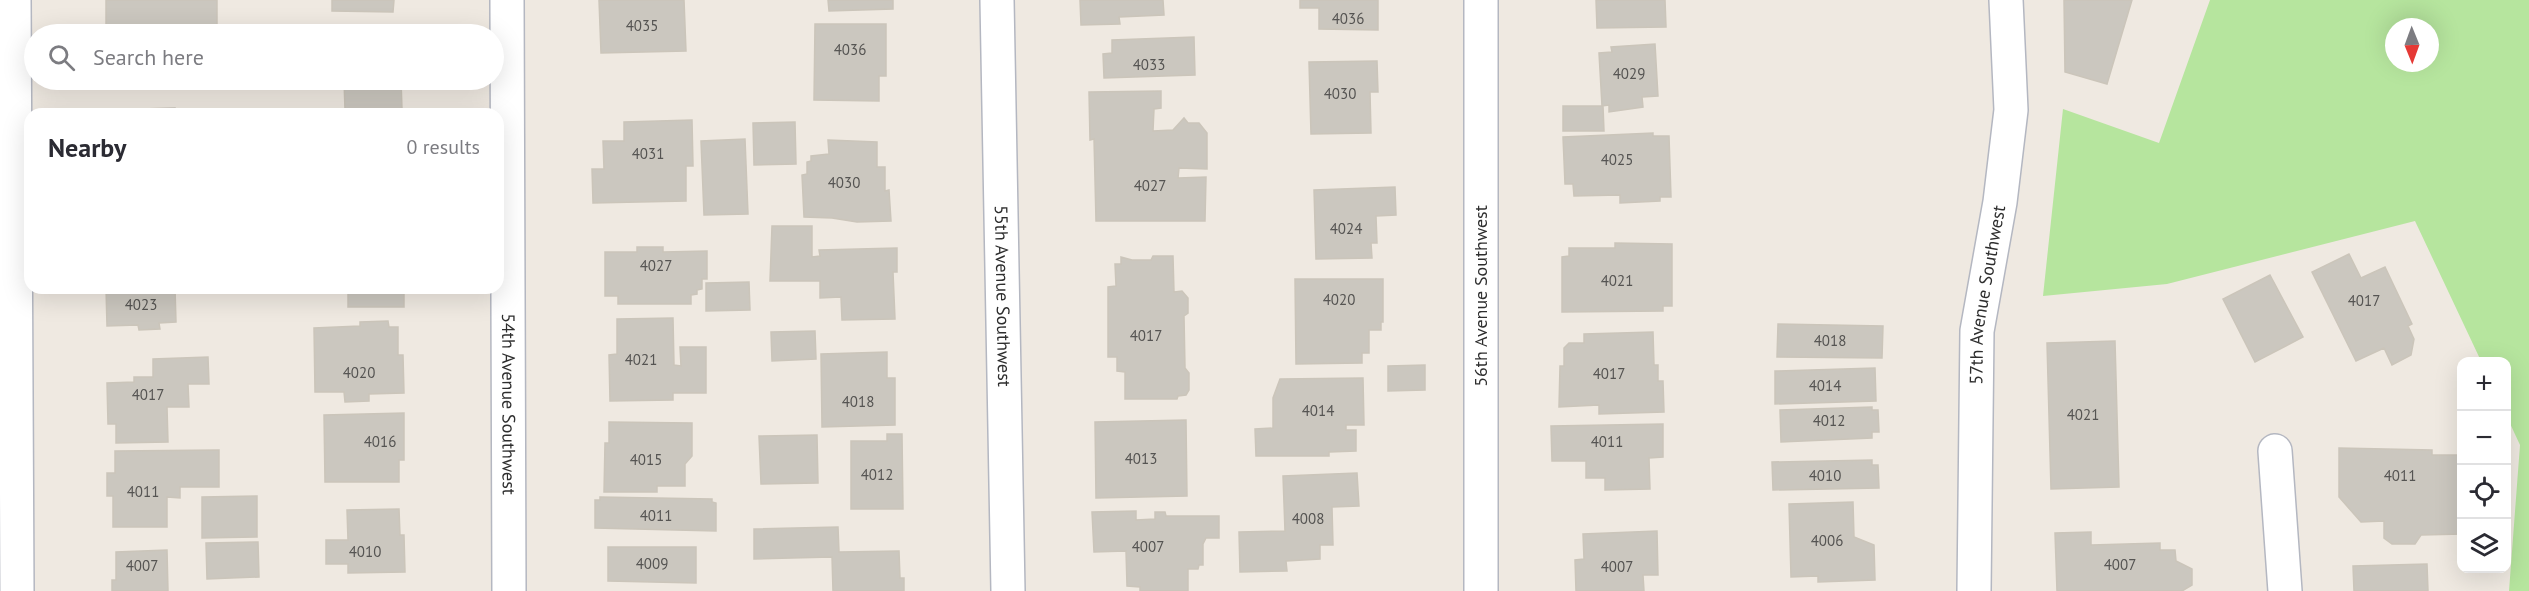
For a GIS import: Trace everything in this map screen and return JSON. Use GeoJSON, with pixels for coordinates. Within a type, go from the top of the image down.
{"type":"FeatureCollection","features":[{"type":"Feature","properties":{"kind":"street"},"geometry":{"type":"LineString","coordinates":[[14,0],[17,591]]}},
{"type":"Feature","properties":{"kind":"street","name":"54th Avenue Southwest"},"geometry":{"type":"LineString","coordinates":[[507,0],[509,591]]}},
{"type":"Feature","properties":{"kind":"street","name":"55th Avenue Southwest"},"geometry":{"type":"LineString","coordinates":[[997,0],[1008,591]]}},
{"type":"Feature","properties":{"kind":"street","name":"56th Avenue Southwest"},"geometry":{"type":"LineString","coordinates":[[1481,0],[1481,591]]}},
{"type":"Feature","properties":{"kind":"street","name":"57th Avenue Southwest"},"geometry":{"type":"LineString","coordinates":[[1974,591],[1977,331],[2000,202],[2011,110],[2006,0]]}},
{"type":"Feature","properties":{"kind":"street"},"geometry":{"type":"LineString","coordinates":[[2275,451],[2285,591]]}},
{"type":"Feature","properties":{"kind":"green space"},"geometry":{"type":"Polygon","coordinates":[[[2210,0],[2529,0],[2529,591],[2509,591],[2520,445],[2511,426],[2511,357],[2479,357],[2415,221],[2167,284],[2043,296],[2063,109],[2159,143],[2210,0]]]}},
{"type":"Feature","properties":{"kind":"building"},"geometry":{"type":"Polygon","coordinates":[[[106,0],[217,0],[217,24],[106,24],[106,0]]]}},
{"type":"Feature","properties":{"kind":"building"},"geometry":{"type":"Polygon","coordinates":[[[332,0],[394,0],[393,12],[332,11],[332,0]]]}},
{"type":"Feature","properties":{"kind":"building"},"geometry":{"type":"Polygon","coordinates":[[[599,0],[684,0],[686,51],[601,53],[599,0]]]}},
{"type":"Feature","properties":{"kind":"building"},"geometry":{"type":"Polygon","coordinates":[[[828,0],[893,0],[893,9],[829,11],[828,0]]]}},
{"type":"Feature","properties":{"kind":"building"},"geometry":{"type":"Polygon","coordinates":[[[1080,0],[1163,0],[1164,15],[1119,17],[1120,24],[1081,25],[1080,0]]]}},
{"type":"Feature","properties":{"kind":"building"},"geometry":{"type":"Polygon","coordinates":[[[1300,0],[1378,0],[1378,30],[1319,29],[1319,8],[1300,8],[1300,0]]]}},
{"type":"Feature","properties":{"kind":"building"},"geometry":{"type":"Polygon","coordinates":[[[1596,0],[1665,0],[1666,27],[1597,28],[1596,0]]]}},
{"type":"Feature","properties":{"kind":"building"},"geometry":{"type":"Polygon","coordinates":[[[2064,0],[2132,0],[2107,84],[2065,72],[2064,0]]]}},
{"type":"Feature","properties":{"kind":"building"},"geometry":{"type":"Polygon","coordinates":[[[815,24],[886,24],[886,76],[879,76],[879,101],[814,100],[815,24]]]}},
{"type":"Feature","properties":{"kind":"building"},"geometry":{"type":"Polygon","coordinates":[[[1194,37],[1195,75],[1104,78],[1103,54],[1112,53],[1112,40],[1194,37]]]}},
{"type":"Feature","properties":{"kind":"building"},"geometry":{"type":"Polygon","coordinates":[[[1655,44],[1658,96],[1642,97],[1643,107],[1609,112],[1609,105],[1602,106],[1599,53],[1612,52],[1611,47],[1655,44]]]}},
{"type":"Feature","properties":{"kind":"building"},"geometry":{"type":"Polygon","coordinates":[[[1377,61],[1378,92],[1370,92],[1371,133],[1311,134],[1309,62],[1377,61]]]}},
{"type":"Feature","properties":{"kind":"building"},"geometry":{"type":"Polygon","coordinates":[[[344,90],[401,90],[402,108],[345,108],[344,90]]]}},
{"type":"Feature","properties":{"kind":"building"},"geometry":{"type":"Polygon","coordinates":[[[1161,91],[1161,108],[1154,109],[1153,131],[1173,130],[1184,118],[1188,123],[1199,123],[1207,133],[1207,169],[1179,168],[1178,178],[1206,177],[1205,221],[1096,221],[1094,139],[1090,140],[1089,92],[1161,91]]]}},
{"type":"Feature","properties":{"kind":"building"},"geometry":{"type":"Polygon","coordinates":[[[1563,106],[1603,106],[1604,131],[1563,131],[1563,106]]]}},
{"type":"Feature","properties":{"kind":"building"},"geometry":{"type":"Polygon","coordinates":[[[692,120],[693,166],[686,166],[686,201],[593,203],[592,169],[604,169],[603,141],[624,141],[624,122],[692,120]]]}},
{"type":"Feature","properties":{"kind":"building"},"geometry":{"type":"Polygon","coordinates":[[[795,122],[796,164],[754,165],[753,123],[795,122]]]}},
{"type":"Feature","properties":{"kind":"building"},"geometry":{"type":"Polygon","coordinates":[[[1653,133],[1653,136],[1669,136],[1671,197],[1660,197],[1660,201],[1620,203],[1620,195],[1574,196],[1573,184],[1565,184],[1563,137],[1653,133]]]}},
{"type":"Feature","properties":{"kind":"building"},"geometry":{"type":"Polygon","coordinates":[[[745,139],[748,214],[704,215],[701,141],[745,139]]]}},
{"type":"Feature","properties":{"kind":"building"},"geometry":{"type":"Polygon","coordinates":[[[828,140],[877,142],[877,167],[885,167],[885,191],[889,190],[891,221],[857,222],[804,217],[802,175],[807,174],[807,162],[811,161],[811,156],[829,154],[828,140]]]}},
{"type":"Feature","properties":{"kind":"building"},"geometry":{"type":"Polygon","coordinates":[[[1395,187],[1396,215],[1376,216],[1377,243],[1371,243],[1372,258],[1316,259],[1314,190],[1395,187]]]}},
{"type":"Feature","properties":{"kind":"building"},"geometry":{"type":"Polygon","coordinates":[[[772,226],[812,226],[812,257],[820,256],[819,250],[897,248],[897,272],[893,272],[895,319],[842,320],[841,297],[820,298],[820,281],[770,281],[772,226]]]}},
{"type":"Feature","properties":{"kind":"building"},"geometry":{"type":"Polygon","coordinates":[[[1615,243],[1672,244],[1672,306],[1663,306],[1663,311],[1562,312],[1562,257],[1569,256],[1569,248],[1615,248],[1615,243]]]}},
{"type":"Feature","properties":{"kind":"building"},"geometry":{"type":"Polygon","coordinates":[[[637,247],[663,247],[663,252],[707,251],[707,279],[702,279],[702,289],[697,290],[697,294],[691,295],[691,304],[618,304],[618,296],[605,296],[605,252],[637,252],[637,247]]]}},
{"type":"Feature","properties":{"kind":"building"},"geometry":{"type":"Polygon","coordinates":[[[2349,254],[2361,278],[2385,267],[2412,324],[2408,326],[2414,339],[2411,355],[2392,365],[2384,348],[2356,361],[2312,272],[2349,254]]]}},
{"type":"Feature","properties":{"kind":"building"},"geometry":{"type":"Polygon","coordinates":[[[1153,256],[1173,256],[1174,292],[1182,291],[1188,298],[1188,313],[1184,316],[1185,368],[1189,373],[1189,390],[1186,395],[1178,396],[1177,399],[1125,399],[1125,372],[1117,371],[1117,357],[1108,357],[1108,287],[1116,286],[1115,264],[1121,264],[1121,257],[1132,260],[1151,260],[1153,256]]]}},
{"type":"Feature","properties":{"kind":"building"},"geometry":{"type":"Polygon","coordinates":[[[2270,275],[2303,337],[2255,362],[2223,299],[2270,275]]]}},
{"type":"Feature","properties":{"kind":"building"},"geometry":{"type":"Polygon","coordinates":[[[1295,279],[1383,279],[1381,330],[1369,330],[1369,353],[1362,353],[1362,363],[1296,364],[1295,279]]]}},
{"type":"Feature","properties":{"kind":"building"},"geometry":{"type":"Polygon","coordinates":[[[749,282],[750,310],[706,311],[706,283],[749,282]]]}},
{"type":"Feature","properties":{"kind":"building"},"geometry":{"type":"Polygon","coordinates":[[[106,294],[175,294],[176,322],[159,323],[160,329],[139,330],[138,325],[107,326],[106,294]]]}},
{"type":"Feature","properties":{"kind":"building"},"geometry":{"type":"Polygon","coordinates":[[[348,294],[404,294],[404,307],[348,307],[348,294]]]}},
{"type":"Feature","properties":{"kind":"building"},"geometry":{"type":"Polygon","coordinates":[[[673,318],[674,365],[681,366],[680,347],[706,347],[706,393],[673,393],[673,400],[610,401],[609,355],[617,354],[617,319],[673,318]]]}},
{"type":"Feature","properties":{"kind":"building"},"geometry":{"type":"Polygon","coordinates":[[[388,321],[389,327],[398,327],[398,355],[403,355],[404,393],[369,394],[369,401],[345,402],[344,392],[315,392],[314,328],[360,326],[360,322],[388,321]]]}},
{"type":"Feature","properties":{"kind":"building"},"geometry":{"type":"Polygon","coordinates":[[[1778,324],[1883,326],[1882,358],[1777,357],[1778,324]]]}},
{"type":"Feature","properties":{"kind":"building"},"geometry":{"type":"Polygon","coordinates":[[[815,331],[816,359],[772,361],[771,332],[815,331]]]}},
{"type":"Feature","properties":{"kind":"building"},"geometry":{"type":"Polygon","coordinates":[[[1653,332],[1654,365],[1658,365],[1658,381],[1663,381],[1664,412],[1599,414],[1599,405],[1559,407],[1560,366],[1564,366],[1564,348],[1569,343],[1584,343],[1584,334],[1653,332]]]}},
{"type":"Feature","properties":{"kind":"building"},"geometry":{"type":"Polygon","coordinates":[[[2115,341],[2119,487],[2051,489],[2047,343],[2115,341]]]}},
{"type":"Feature","properties":{"kind":"building"},"geometry":{"type":"Polygon","coordinates":[[[887,352],[887,378],[895,378],[895,425],[822,427],[821,354],[887,352]]]}},
{"type":"Feature","properties":{"kind":"building"},"geometry":{"type":"Polygon","coordinates":[[[208,357],[209,384],[188,384],[189,407],[167,407],[168,442],[116,443],[116,424],[108,424],[107,383],[134,382],[134,377],[153,377],[153,359],[208,357]]]}},
{"type":"Feature","properties":{"kind":"building"},"geometry":{"type":"Polygon","coordinates":[[[1425,365],[1425,390],[1388,391],[1388,366],[1425,365]]]}},
{"type":"Feature","properties":{"kind":"building"},"geometry":{"type":"Polygon","coordinates":[[[1875,368],[1876,401],[1775,404],[1775,371],[1875,368]]]}},
{"type":"Feature","properties":{"kind":"building"},"geometry":{"type":"Polygon","coordinates":[[[1363,378],[1364,425],[1346,425],[1346,430],[1356,430],[1356,451],[1329,452],[1329,456],[1256,456],[1255,429],[1273,428],[1273,398],[1280,379],[1363,378]]]}},
{"type":"Feature","properties":{"kind":"building"},"geometry":{"type":"Polygon","coordinates":[[[1872,407],[1872,410],[1878,410],[1879,432],[1872,432],[1872,438],[1781,442],[1780,410],[1872,407]]]}},
{"type":"Feature","properties":{"kind":"building"},"geometry":{"type":"Polygon","coordinates":[[[404,413],[404,460],[399,460],[399,482],[325,482],[324,415],[404,413]]]}},
{"type":"Feature","properties":{"kind":"building"},"geometry":{"type":"Polygon","coordinates":[[[1186,420],[1187,496],[1096,498],[1095,422],[1186,420]]]}},
{"type":"Feature","properties":{"kind":"building"},"geometry":{"type":"Polygon","coordinates":[[[609,422],[692,423],[692,456],[685,464],[685,486],[657,486],[657,492],[604,492],[605,443],[609,443],[609,422]]]}},
{"type":"Feature","properties":{"kind":"building"},"geometry":{"type":"Polygon","coordinates":[[[1663,424],[1663,457],[1649,458],[1650,489],[1605,490],[1605,478],[1586,478],[1586,461],[1552,461],[1551,426],[1663,424]]]}},
{"type":"Feature","properties":{"kind":"building"},"geometry":{"type":"Polygon","coordinates":[[[887,434],[902,434],[903,509],[851,509],[851,441],[887,441],[887,434]]]}},
{"type":"Feature","properties":{"kind":"building"},"geometry":{"type":"Polygon","coordinates":[[[817,435],[818,483],[761,484],[759,436],[817,435]]]}},
{"type":"Feature","properties":{"kind":"building"},"geometry":{"type":"Polygon","coordinates":[[[2339,448],[2432,450],[2432,455],[2457,455],[2457,534],[2421,535],[2415,544],[2392,544],[2384,538],[2384,521],[2361,522],[2339,497],[2339,448]]]}},
{"type":"Feature","properties":{"kind":"building"},"geometry":{"type":"Polygon","coordinates":[[[219,450],[219,487],[180,487],[180,498],[167,497],[167,527],[113,527],[113,496],[107,496],[107,473],[115,473],[115,451],[219,450]]]}},
{"type":"Feature","properties":{"kind":"building"},"geometry":{"type":"Polygon","coordinates":[[[1872,460],[1872,465],[1878,465],[1879,488],[1773,490],[1772,462],[1872,460]]]}},
{"type":"Feature","properties":{"kind":"building"},"geometry":{"type":"Polygon","coordinates":[[[1357,473],[1359,506],[1332,507],[1333,545],[1320,545],[1320,559],[1286,561],[1287,571],[1240,572],[1239,532],[1285,531],[1283,476],[1357,473]]]}},
{"type":"Feature","properties":{"kind":"building"},"geometry":{"type":"Polygon","coordinates":[[[257,496],[257,537],[202,538],[202,497],[257,496]]]}},
{"type":"Feature","properties":{"kind":"building"},"geometry":{"type":"Polygon","coordinates":[[[600,497],[712,499],[712,502],[716,503],[716,531],[595,528],[595,500],[600,500],[600,497]]]}},
{"type":"Feature","properties":{"kind":"building"},"geometry":{"type":"Polygon","coordinates":[[[1853,502],[1854,537],[1874,545],[1875,580],[1818,582],[1818,576],[1791,577],[1789,504],[1853,502]]]}},
{"type":"Feature","properties":{"kind":"building"},"geometry":{"type":"Polygon","coordinates":[[[399,509],[400,535],[404,535],[405,572],[348,573],[348,564],[326,564],[326,540],[348,540],[347,510],[399,509]]]}},
{"type":"Feature","properties":{"kind":"building"},"geometry":{"type":"Polygon","coordinates":[[[1136,511],[1136,520],[1155,519],[1155,512],[1165,512],[1166,516],[1219,516],[1219,538],[1206,538],[1203,544],[1203,565],[1199,565],[1198,569],[1188,569],[1188,591],[1140,591],[1140,587],[1127,586],[1126,551],[1094,552],[1092,512],[1136,511]]]}},
{"type":"Feature","properties":{"kind":"building"},"geometry":{"type":"Polygon","coordinates":[[[838,527],[839,552],[899,551],[900,578],[904,578],[904,591],[833,591],[832,557],[754,559],[754,529],[838,527]]]}},
{"type":"Feature","properties":{"kind":"building"},"geometry":{"type":"Polygon","coordinates":[[[1657,531],[1658,575],[1643,575],[1644,591],[1576,591],[1575,560],[1584,559],[1583,534],[1657,531]]]}},
{"type":"Feature","properties":{"kind":"building"},"geometry":{"type":"Polygon","coordinates":[[[2091,532],[2091,545],[2160,543],[2160,550],[2175,550],[2176,561],[2192,569],[2192,585],[2182,591],[2057,591],[2055,533],[2091,532]]]}},
{"type":"Feature","properties":{"kind":"building"},"geometry":{"type":"Polygon","coordinates":[[[258,542],[259,577],[207,579],[206,543],[258,542]]]}},
{"type":"Feature","properties":{"kind":"building"},"geometry":{"type":"Polygon","coordinates":[[[608,547],[696,547],[696,583],[608,581],[608,547]]]}},
{"type":"Feature","properties":{"kind":"building"},"geometry":{"type":"Polygon","coordinates":[[[167,550],[168,591],[112,591],[112,580],[116,580],[116,552],[167,550]]]}},
{"type":"Feature","properties":{"kind":"building"},"geometry":{"type":"Polygon","coordinates":[[[2427,564],[2428,591],[2354,591],[2353,566],[2427,564]]]}}]}
